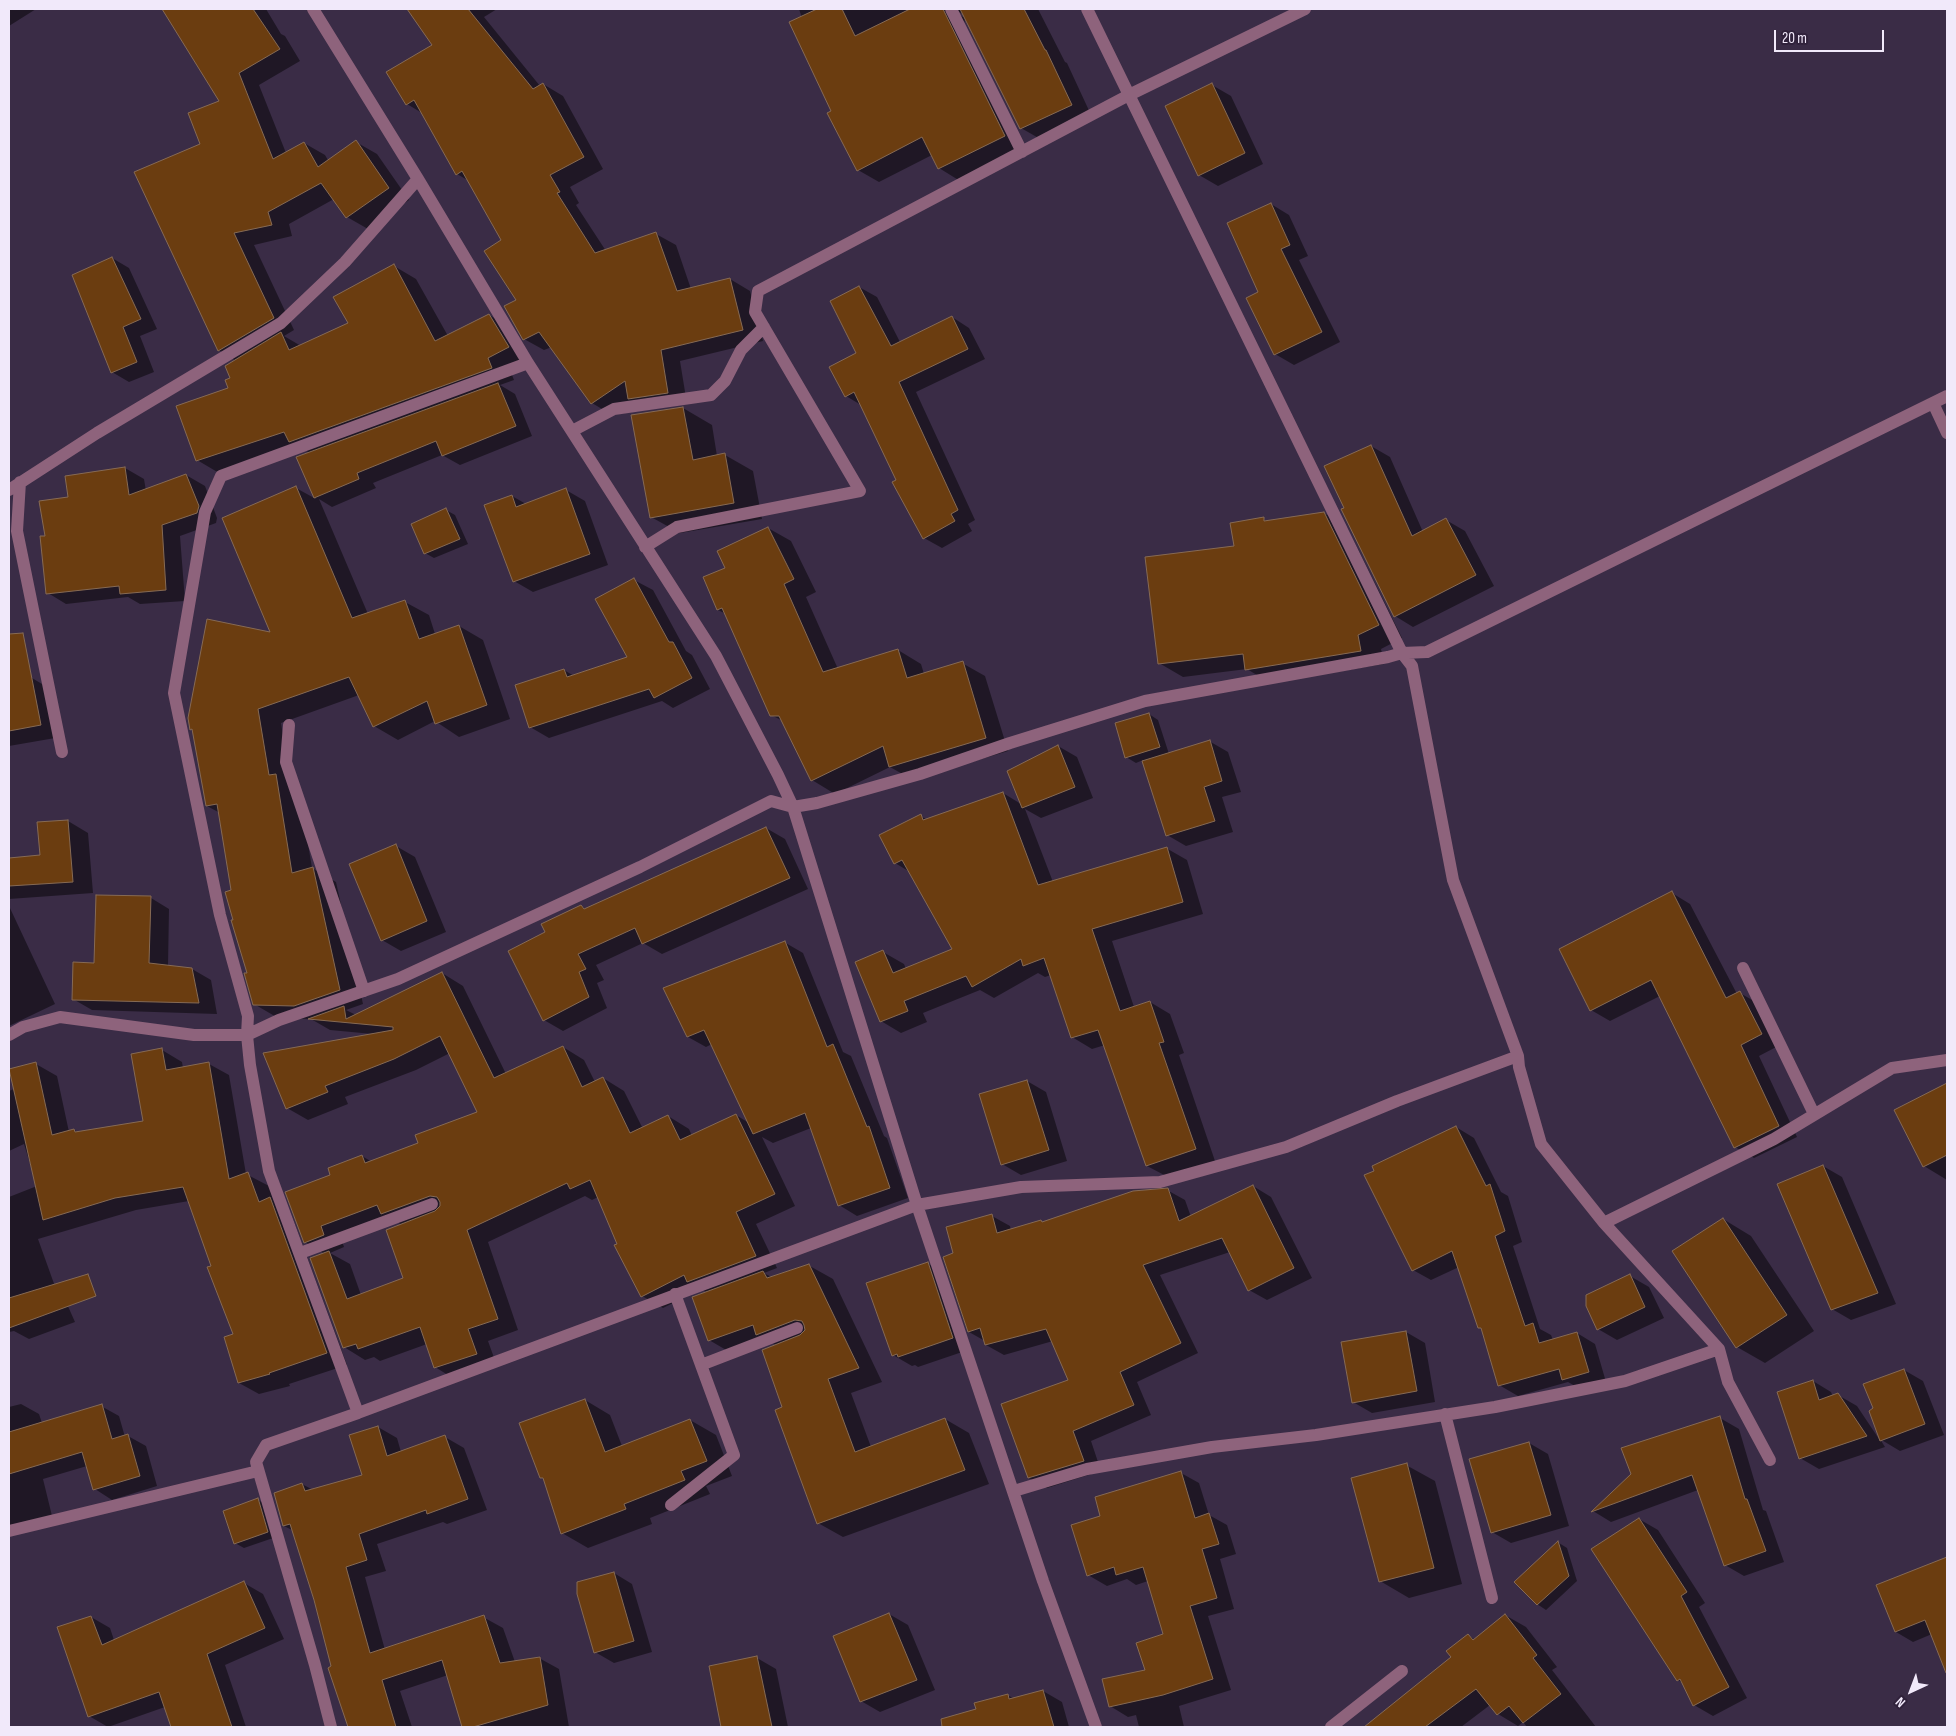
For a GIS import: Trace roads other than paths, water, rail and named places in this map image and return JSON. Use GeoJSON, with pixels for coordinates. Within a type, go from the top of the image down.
{"type":"FeatureCollection","features":[{"type":"Feature","properties":{"kind":"street"},"geometry":{"type":"LineString","coordinates":[[313,9],[418,178],[528,363],[716,656],[793,807],[917,1205],[1043,1581],[1096,1727]]}},
{"type":"Feature","properties":{"kind":"street"},"geometry":{"type":"LineString","coordinates":[[950,9],[1022,152]]}},
{"type":"Feature","properties":{"kind":"street"},"geometry":{"type":"LineString","coordinates":[[1087,9],[1402,653],[1412,666],[1453,880],[1518,1056],[1519,1067],[1541,1144],[1604,1223],[1719,1349],[1728,1382],[1770,1460]]}},
{"type":"Feature","properties":{"kind":"street"},"geometry":{"type":"LineString","coordinates":[[645,547],[678,526],[860,491],[755,312],[758,291],[1129,95],[1305,9]]}},
{"type":"Feature","properties":{"kind":"street"},"geometry":{"type":"LineString","coordinates":[[9,490],[97,433],[281,323],[345,262],[418,178]]}},
{"type":"Feature","properties":{"kind":"street"},"geometry":{"type":"LineString","coordinates":[[572,431],[614,409],[711,395],[725,381],[741,350],[764,327]]}},
{"type":"Feature","properties":{"kind":"street"},"geometry":{"type":"LineString","coordinates":[[358,1413],[269,1171],[250,1065],[247,1035],[248,1016],[220,915],[174,693],[206,512],[221,476],[528,363]]}},
{"type":"Feature","properties":{"kind":"street"},"geometry":{"type":"LineString","coordinates":[[9,1035],[23,1027],[60,1017],[194,1035],[247,1035],[279,1020],[398,979],[631,871],[771,801],[793,807],[817,803],[920,774],[1010,743],[1145,702],[1402,653],[1427,652],[1947,396]]}},
{"type":"Feature","properties":{"kind":"street"},"geometry":{"type":"LineString","coordinates":[[1933,403],[1947,433]]}},
{"type":"Feature","properties":{"kind":"street"},"geometry":{"type":"LineString","coordinates":[[20,482],[17,531],[62,752]]}},
{"type":"Feature","properties":{"kind":"street"},"geometry":{"type":"LineString","coordinates":[[288,725],[286,762],[364,991]]}},
{"type":"Feature","properties":{"kind":"street"},"geometry":{"type":"LineString","coordinates":[[1743,968],[1814,1114]]}},
{"type":"Feature","properties":{"kind":"street"},"geometry":{"type":"LineString","coordinates":[[331,1727],[258,1471],[256,1462],[266,1445],[358,1413],[917,1205],[1020,1187],[1160,1182],[1286,1147],[1397,1101],[1518,1056]]}},
{"type":"Feature","properties":{"kind":"street"},"geometry":{"type":"LineString","coordinates":[[1604,1223],[1774,1139],[1892,1068],[1947,1060]]}},
{"type":"Feature","properties":{"kind":"street"},"geometry":{"type":"LineString","coordinates":[[300,1253],[432,1204]]}},
{"type":"Feature","properties":{"kind":"street"},"geometry":{"type":"LineString","coordinates":[[671,1505],[734,1455],[675,1294]]}},
{"type":"Feature","properties":{"kind":"street"},"geometry":{"type":"LineString","coordinates":[[701,1365],[797,1328]]}},
{"type":"Feature","properties":{"kind":"street"},"geometry":{"type":"LineString","coordinates":[[1014,1492],[1087,1469],[1212,1447],[1316,1435],[1495,1407],[1625,1381],[1719,1349]]}},
{"type":"Feature","properties":{"kind":"street"},"geometry":{"type":"LineString","coordinates":[[1445,1414],[1492,1598]]}},
{"type":"Feature","properties":{"kind":"street"},"geometry":{"type":"LineString","coordinates":[[9,1531],[258,1471]]}},
{"type":"Feature","properties":{"kind":"street"},"geometry":{"type":"LineString","coordinates":[[1331,1727],[1402,1670]]}}]}
